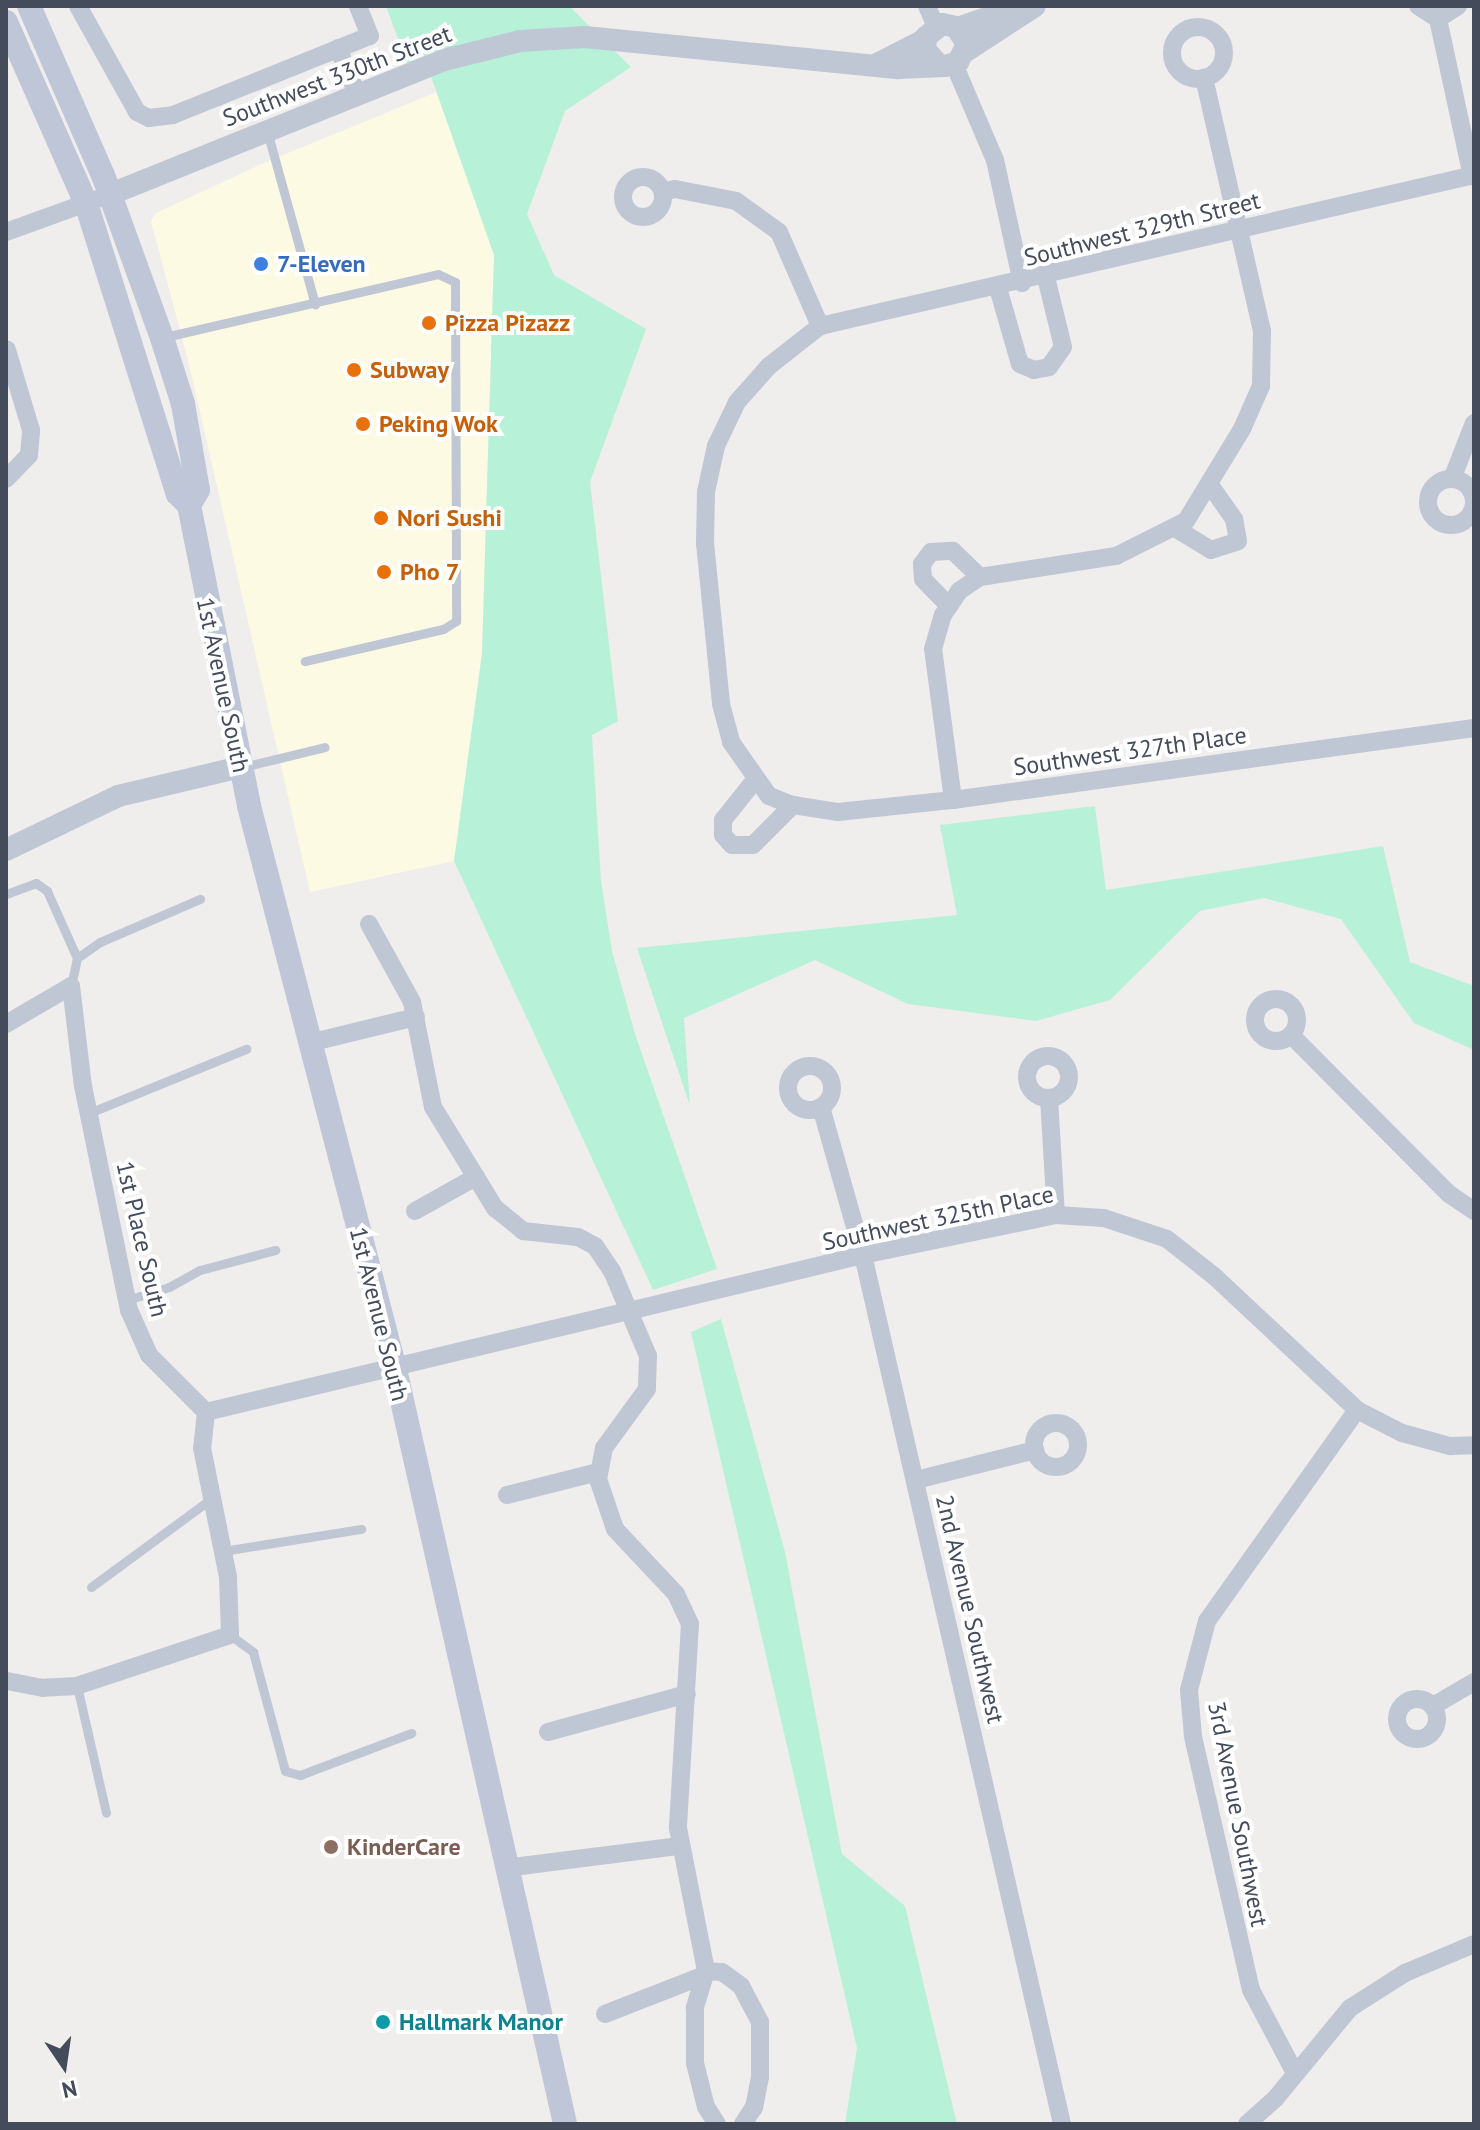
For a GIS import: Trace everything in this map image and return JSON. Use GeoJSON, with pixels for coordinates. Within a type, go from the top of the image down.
{"type":"FeatureCollection","features":[{"type":"Feature","properties":{"kind":"main road","name":"1st Avenue South"},"geometry":{"type":"LineString","coordinates":[[29,6],[111,194],[162,338],[183,404],[198,490],[189,505]]}},
{"type":"Feature","properties":{"kind":"main road","name":"1st Avenue South"},"geometry":{"type":"LineString","coordinates":[[7,24],[86,203],[178,494],[189,505],[241,767],[309,1043],[394,1365],[565,2124]]}},
{"type":"Feature","properties":{"kind":"street"},"geometry":{"type":"LineString","coordinates":[[78,6],[143,117],[173,115],[370,36],[358,6]]}},
{"type":"Feature","properties":{"kind":"street"},"geometry":{"type":"LineString","coordinates":[[1418,6],[1438,19],[1473,175]]}},
{"type":"Feature","properties":{"kind":"street"},"geometry":{"type":"LineString","coordinates":[[1438,19],[1458,6]]}},
{"type":"Feature","properties":{"kind":"street","name":"Southwest 330th Street"},"geometry":{"type":"LineString","coordinates":[[111,194],[462,54],[553,38],[877,64],[953,60],[1006,29],[1027,10]]}},
{"type":"Feature","properties":{"kind":"street","name":"Southwest 330th Street"},"geometry":{"type":"LineString","coordinates":[[958,28],[998,14],[1027,10]]}},
{"type":"Feature","properties":{"kind":"street"},"geometry":{"type":"LineString","coordinates":[[930,24],[928,56],[953,60]]}},
{"type":"Feature","properties":{"kind":"street"},"geometry":{"type":"LineString","coordinates":[[877,64],[930,24],[958,28],[953,60],[995,160],[1022,283]]}},
{"type":"Feature","properties":{"kind":"street"},"geometry":{"type":"LineString","coordinates":[[338,48],[358,96]]}},
{"type":"Feature","properties":{"kind":"street"},"geometry":{"type":"LineString","coordinates":[[953,800],[933,649],[949,606],[959,591],[980,577],[1116,556],[1186,521],[1242,429],[1261,386],[1264,363],[1262,331],[1204,78]]}},
{"type":"Feature","properties":{"kind":"street","name":"Southwest 329th Street"},"geometry":{"type":"LineString","coordinates":[[820,326],[1022,283],[1473,175]]}},
{"type":"Feature","properties":{"kind":"street"},"geometry":{"type":"LineString","coordinates":[[663,192],[675,189],[736,201],[779,232],[820,326],[769,366],[737,402],[716,446],[706,492],[705,543],[721,704],[731,742],[752,778],[723,820],[723,835],[732,845],[753,845],[793,805]]}},
{"type":"Feature","properties":{"kind":"street"},"geometry":{"type":"LineString","coordinates":[[6,232],[111,194]]}},
{"type":"Feature","properties":{"kind":"street"},"geometry":{"type":"LineString","coordinates":[[998,288],[1020,364],[1034,370],[1049,367],[1063,347],[1046,277]]}},
{"type":"Feature","properties":{"kind":"street"},"geometry":{"type":"LineString","coordinates":[[6,350],[31,430],[29,455],[6,479]]}},
{"type":"Feature","properties":{"kind":"street"},"geometry":{"type":"LineString","coordinates":[[1452,479],[1474,423]]}},
{"type":"Feature","properties":{"kind":"street"},"geometry":{"type":"LineString","coordinates":[[1175,528],[1211,550],[1238,541],[1234,519],[1210,485]]}},
{"type":"Feature","properties":{"kind":"street"},"geometry":{"type":"LineString","coordinates":[[949,606],[923,579],[926,557],[938,549],[953,551],[980,577]]}},
{"type":"Feature","properties":{"kind":"street","name":"Southwest 327th Place"},"geometry":{"type":"LineString","coordinates":[[752,778],[769,796],[793,805],[838,812],[953,800],[1474,728]]}},
{"type":"Feature","properties":{"kind":"street"},"geometry":{"type":"LineString","coordinates":[[6,850],[118,796],[241,767]]}},
{"type":"Feature","properties":{"kind":"street"},"geometry":{"type":"LineString","coordinates":[[369,924],[416,1017],[429,1100],[476,1177],[514,1226],[533,1234],[578,1237],[595,1246],[629,1311],[648,1356],[650,1380],[640,1401],[604,1448],[598,1472],[603,1503],[615,1529],[676,1594],[687,1615],[692,1644],[678,1793],[680,1846],[704,1974],[693,2048],[706,2107],[717,2124]]}},
{"type":"Feature","properties":{"kind":"street"},"geometry":{"type":"LineString","coordinates":[[6,1024],[71,986]]}},
{"type":"Feature","properties":{"kind":"street","name":"1st Place South"},"geometry":{"type":"LineString","coordinates":[[71,986],[89,1113],[127,1300],[149,1355],[206,1412]]}},
{"type":"Feature","properties":{"kind":"street"},"geometry":{"type":"LineString","coordinates":[[309,1043],[416,1017]]}},
{"type":"Feature","properties":{"kind":"street"},"geometry":{"type":"LineString","coordinates":[[1291,1035],[1449,1194],[1474,1211]]}},
{"type":"Feature","properties":{"kind":"street"},"geometry":{"type":"LineString","coordinates":[[1049,1098],[1056,1215]]}},
{"type":"Feature","properties":{"kind":"street","name":"2nd Avenue Southwest"},"geometry":{"type":"LineString","coordinates":[[821,1107],[863,1255],[1062,2124]]}},
{"type":"Feature","properties":{"kind":"street"},"geometry":{"type":"LineString","coordinates":[[415,1211],[476,1177]]}},
{"type":"Feature","properties":{"kind":"street","name":"Southwest 325th Place"},"geometry":{"type":"LineString","coordinates":[[206,1412],[863,1255],[1056,1215],[1104,1218],[1167,1239],[1214,1276],[1357,1410],[1402,1433],[1450,1446],[1474,1445]]}},
{"type":"Feature","properties":{"kind":"street","name":"3rd Avenue Southwest"},"geometry":{"type":"LineString","coordinates":[[1295,2073],[1262,2020],[1247,1976],[1193,1736],[1189,1690],[1207,1621],[1357,1410]]}},
{"type":"Feature","properties":{"kind":"street"},"geometry":{"type":"LineString","coordinates":[[6,1681],[43,1688],[77,1686],[230,1635],[223,1551],[202,1448],[206,1412]]}},
{"type":"Feature","properties":{"kind":"street"},"geometry":{"type":"LineString","coordinates":[[916,1480],[1035,1450]]}},
{"type":"Feature","properties":{"kind":"street"},"geometry":{"type":"LineString","coordinates":[[507,1495],[598,1472]]}},
{"type":"Feature","properties":{"kind":"street"},"geometry":{"type":"LineString","coordinates":[[1433,1706],[1474,1682]]}},
{"type":"Feature","properties":{"kind":"street"},"geometry":{"type":"LineString","coordinates":[[548,1732],[687,1694]]}},
{"type":"Feature","properties":{"kind":"street"},"geometry":{"type":"LineString","coordinates":[[505,1868],[680,1846]]}},
{"type":"Feature","properties":{"kind":"street"},"geometry":{"type":"LineString","coordinates":[[1247,2124],[1350,2008],[1405,1973],[1472,1949]]}},
{"type":"Feature","properties":{"kind":"street"},"geometry":{"type":"LineString","coordinates":[[605,2014],[704,1974],[722,1972],[741,1986],[760,2022],[760,2077],[754,2107],[743,2124]]}},
{"type":"Feature","properties":{"kind":"lane"},"geometry":{"type":"LineString","coordinates":[[267,131],[315,304]]}},
{"type":"Feature","properties":{"kind":"lane"},"geometry":{"type":"LineString","coordinates":[[162,338],[438,274],[455,282],[458,613],[448,628],[305,661]]}},
{"type":"Feature","properties":{"kind":"lane"},"geometry":{"type":"LineString","coordinates":[[241,767],[325,747]]}},
{"type":"Feature","properties":{"kind":"lane"},"geometry":{"type":"LineString","coordinates":[[6,894],[42,884],[77,958],[100,942],[200,899]]}},
{"type":"Feature","properties":{"kind":"lane","name":"1st Place South"},"geometry":{"type":"LineString","coordinates":[[71,986],[77,958]]}},
{"type":"Feature","properties":{"kind":"lane"},"geometry":{"type":"LineString","coordinates":[[89,1113],[246,1049]]}},
{"type":"Feature","properties":{"kind":"lane"},"geometry":{"type":"LineString","coordinates":[[127,1300],[200,1270],[275,1250]]}},
{"type":"Feature","properties":{"kind":"lane"},"geometry":{"type":"LineString","coordinates":[[91,1587],[212,1498]]}},
{"type":"Feature","properties":{"kind":"lane"},"geometry":{"type":"LineString","coordinates":[[223,1551],[361,1529]]}},
{"type":"Feature","properties":{"kind":"lane"},"geometry":{"type":"LineString","coordinates":[[230,1635],[253,1652],[285,1771],[300,1775],[411,1733]]}},
{"type":"Feature","properties":{"kind":"lane"},"geometry":{"type":"LineString","coordinates":[[77,1686],[106,1813]]}},
{"type":"Feature","properties":{"kind":"shaded area"},"geometry":{"type":"Polygon","coordinates":[[[437,92],[494,255],[482,653],[463,815],[454,861],[310,892],[189,364],[151,221],[156,213],[266,162],[437,92]]]}},
{"type":"Feature","properties":{"kind":"green space"},"geometry":{"type":"Polygon","coordinates":[[[386,6],[569,6],[631,67],[565,111],[527,214],[554,275],[646,329],[590,482],[618,721],[592,735],[601,881],[612,951],[635,1034],[717,1269],[653,1290],[454,861],[482,653],[494,255],[428,68],[411,74],[386,6]]]}},
{"type":"Feature","properties":{"kind":"green space"},"geometry":{"type":"Polygon","coordinates":[[[1095,806],[1106,890],[1383,846],[1410,962],[1474,986],[1474,1050],[1414,1023],[1341,919],[1264,898],[1200,911],[1110,1000],[1036,1021],[908,1004],[815,960],[684,1018],[690,1106],[637,948],[957,915],[940,825],[1095,806]]]}},
{"type":"Feature","properties":{"kind":"green space"},"geometry":{"type":"Polygon","coordinates":[[[721,1319],[785,1552],[842,1854],[905,1906],[957,2124],[845,2124],[857,2048],[691,1332],[721,1319]]]}},
{"type":"Feature","properties":{"kind":"place","name":"7-Eleven"},"geometry":{"type":"Point","coordinates":[261,264]}},
{"type":"Feature","properties":{"kind":"place","name":"Pizza Pizazz"},"geometry":{"type":"Point","coordinates":[429,323]}},
{"type":"Feature","properties":{"kind":"place","name":"Subway"},"geometry":{"type":"Point","coordinates":[354,370]}},
{"type":"Feature","properties":{"kind":"place","name":"Peking Wok"},"geometry":{"type":"Point","coordinates":[363,424]}},
{"type":"Feature","properties":{"kind":"place","name":"Nori Sushi"},"geometry":{"type":"Point","coordinates":[381,518]}},
{"type":"Feature","properties":{"kind":"place","name":"Pho 7"},"geometry":{"type":"Point","coordinates":[384,572]}},
{"type":"Feature","properties":{"kind":"place","name":"KinderCare"},"geometry":{"type":"Point","coordinates":[331,1847]}},
{"type":"Feature","properties":{"kind":"place","name":"Hallmark Manor"},"geometry":{"type":"Point","coordinates":[383,2022]}}]}
